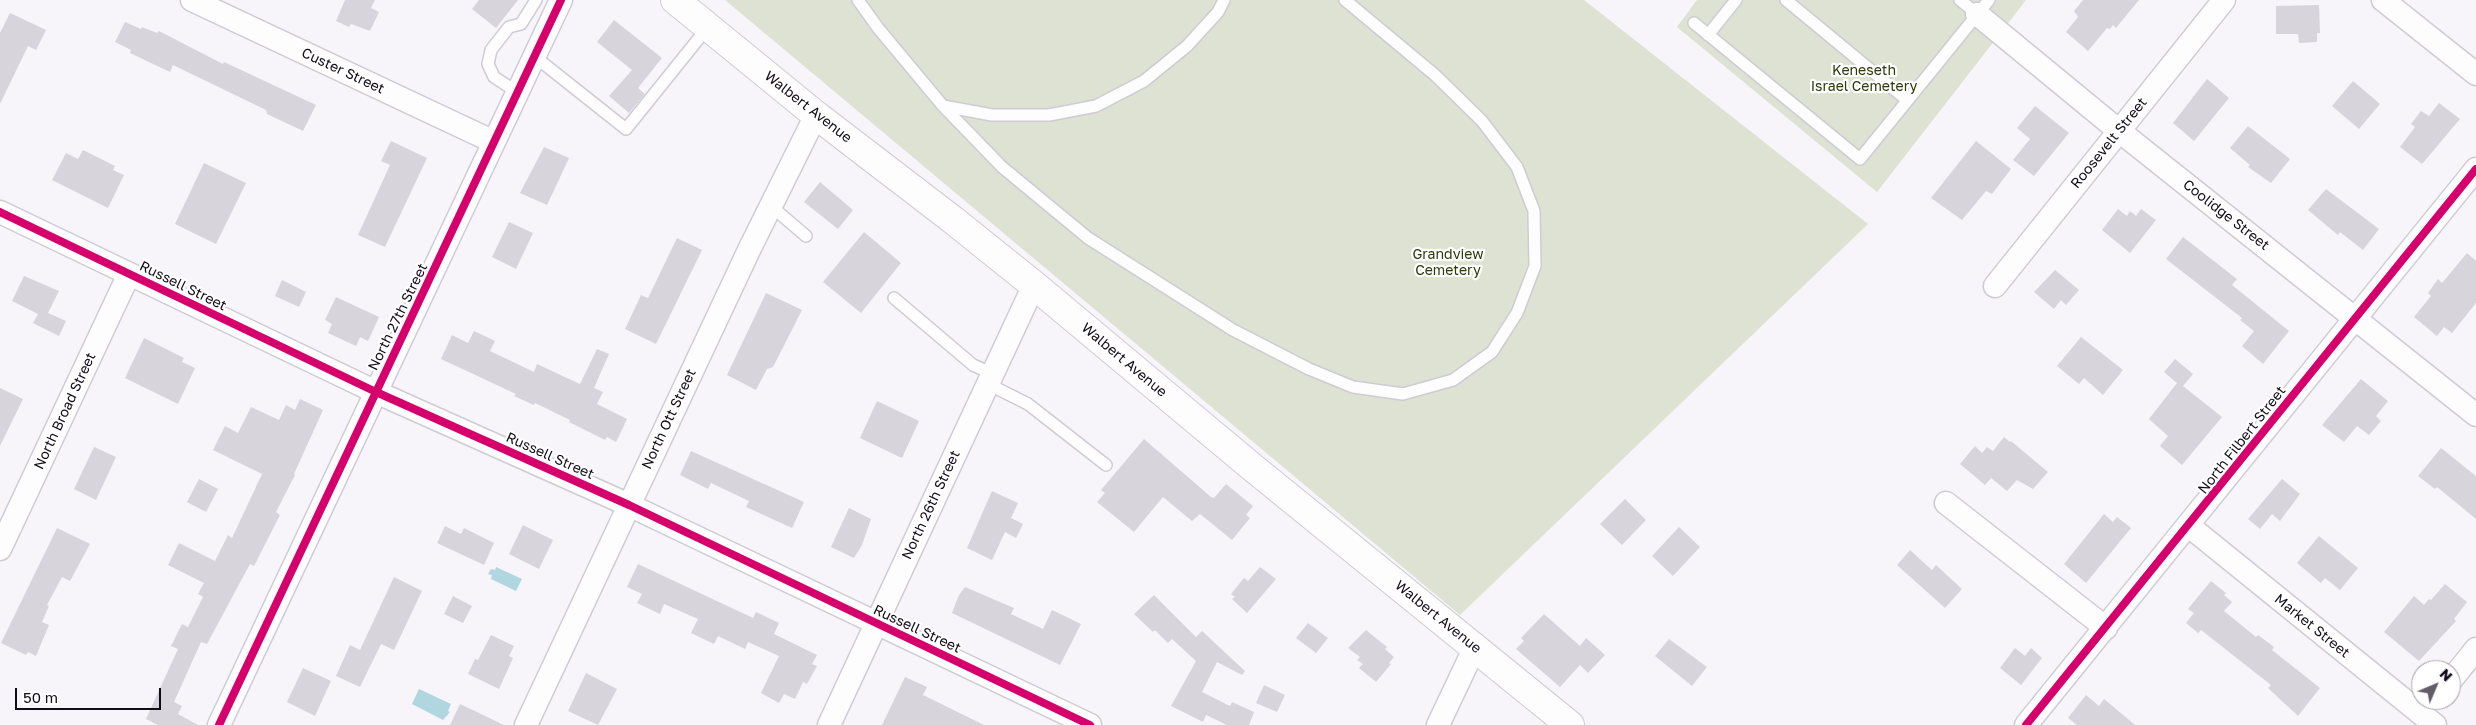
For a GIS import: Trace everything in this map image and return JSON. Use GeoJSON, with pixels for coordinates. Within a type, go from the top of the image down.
{"type":"FeatureCollection","features":[{"type":"Feature","properties":{"kind":"main road","name":"Walbert Avenue"},"geometry":{"type":"LineString","coordinates":[[675,0],[816,115],[1034,285],[1252,467],[1570,725]]}},
{"type":"Feature","properties":{"kind":"street","name":"Custer Street"},"geometry":{"type":"LineString","coordinates":[[192,0],[494,142]]}},
{"type":"Feature","properties":{"kind":"street","name":"North 27th Street"},"geometry":{"type":"LineString","coordinates":[[219,725],[561,0]]}},
{"type":"Feature","properties":{"kind":"street","name":"Roosevelt Street"},"geometry":{"type":"LineString","coordinates":[[1995,286],[2224,0]]}},
{"type":"Feature","properties":{"kind":"street"},"geometry":{"type":"LineString","coordinates":[[2383,0],[2476,74]]}},
{"type":"Feature","properties":{"kind":"street","name":"Coolidge Street"},"geometry":{"type":"LineString","coordinates":[[1976,5],[2118,130],[2476,414]]}},
{"type":"Feature","properties":{"kind":"street","name":"North Ott Street"},"geometry":{"type":"LineString","coordinates":[[526,725],[771,206],[816,115]]}},
{"type":"Feature","properties":{"kind":"street","name":"North Filbert Street"},"geometry":{"type":"LineString","coordinates":[[2026,725],[2189,526],[2476,169]]}},
{"type":"Feature","properties":{"kind":"street","name":"Russell Street"},"geometry":{"type":"LineString","coordinates":[[0,212],[376,392],[629,505],[1090,725]]}},
{"type":"Feature","properties":{"kind":"street","name":"North Broad Street"},"geometry":{"type":"LineString","coordinates":[[0,549],[129,274]]}},
{"type":"Feature","properties":{"kind":"street","name":"North 26th Street"},"geometry":{"type":"LineString","coordinates":[[829,725],[1034,285]]}},
{"type":"Feature","properties":{"kind":"street"},"geometry":{"type":"LineString","coordinates":[[1946,503],[2106,628]]}},
{"type":"Feature","properties":{"kind":"street","name":"Market Street"},"geometry":{"type":"LineString","coordinates":[[2189,526],[2427,716]]}},
{"type":"Feature","properties":{"kind":"street"},"geometry":{"type":"LineString","coordinates":[[1438,725],[1475,647]]}},
{"type":"Feature","properties":{"kind":"street"},"geometry":{"type":"LineString","coordinates":[[2461,668],[2476,649]]}},
{"type":"Feature","properties":{"kind":"lane"},"geometry":{"type":"LineString","coordinates":[[517,92],[494,77],[488,64],[491,50],[508,27],[521,24],[536,0]]}},
{"type":"Feature","properties":{"kind":"lane"},"geometry":{"type":"LineString","coordinates":[[858,0],[943,106],[1002,167],[1088,238],[1233,330],[1309,369],[1353,387],[1403,394],[1452,380],[1492,352],[1517,313],[1535,266],[1534,211],[1517,167],[1482,121],[1435,75],[1345,0]]}},
{"type":"Feature","properties":{"kind":"lane"},"geometry":{"type":"LineString","coordinates":[[943,106],[1001,115],[1049,115],[1096,106],[1144,81],[1187,46],[1218,12],[1224,0]]}},
{"type":"Feature","properties":{"kind":"lane"},"geometry":{"type":"LineString","coordinates":[[1708,35],[1736,0]]}},
{"type":"Feature","properties":{"kind":"lane"},"geometry":{"type":"LineString","coordinates":[[1786,0],[1908,100]]}},
{"type":"Feature","properties":{"kind":"lane"},"geometry":{"type":"LineString","coordinates":[[1694,23],[1860,159],[1908,100],[1976,5]]}},
{"type":"Feature","properties":{"kind":"lane"},"geometry":{"type":"LineString","coordinates":[[534,56],[626,130],[708,27]]}},
{"type":"Feature","properties":{"kind":"lane"},"geometry":{"type":"LineString","coordinates":[[771,206],[806,236]]}},
{"type":"Feature","properties":{"kind":"lane"},"geometry":{"type":"LineString","coordinates":[[894,298],[990,379],[1028,404],[1106,465]]}},
{"type":"Feature","properties":{"kind":"green space","name":"Grandview Cemetery"},"geometry":{"type":"Polygon","coordinates":[[[725,0],[1584,0],[1868,224],[1460,615],[725,0]]]}},
{"type":"Feature","properties":{"kind":"green space","name":"Keneseth Israel Cemetery"},"geometry":{"type":"Polygon","coordinates":[[[1697,0],[2026,0],[1877,192],[1677,27],[1697,0]]]}},
{"type":"Feature","properties":{"kind":"water"},"geometry":{"type":"Polygon","coordinates":[[[496,567],[522,579],[516,591],[491,579],[492,575],[488,574],[491,569],[495,570],[496,567]]]}},
{"type":"Feature","properties":{"kind":"water"},"geometry":{"type":"Polygon","coordinates":[[[419,689],[451,704],[448,711],[450,712],[443,720],[412,704],[419,689]]]}},
{"type":"Feature","properties":{"kind":"building"},"geometry":{"type":"Polygon","coordinates":[[[345,0],[375,0],[371,8],[379,12],[370,31],[351,24],[349,27],[336,21],[345,0]]]}},
{"type":"Feature","properties":{"kind":"building"},"geometry":{"type":"Polygon","coordinates":[[[479,0],[518,0],[496,28],[472,9],[479,0]]]}},
{"type":"Feature","properties":{"kind":"building"},"geometry":{"type":"Polygon","coordinates":[[[2083,0],[2139,0],[2116,28],[2113,25],[2110,29],[2107,28],[2088,51],[2066,32],[2078,17],[2074,11],[2083,0]]]}},
{"type":"Feature","properties":{"kind":"building"},"geometry":{"type":"Polygon","coordinates":[[[2319,5],[2320,33],[2317,33],[2317,42],[2299,43],[2298,34],[2276,34],[2276,6],[2319,5]]]}},
{"type":"Feature","properties":{"kind":"building"},"geometry":{"type":"Polygon","coordinates":[[[10,13],[46,30],[36,50],[28,46],[0,104],[0,33],[10,13]]]}},
{"type":"Feature","properties":{"kind":"building"},"geometry":{"type":"Polygon","coordinates":[[[614,20],[662,58],[638,88],[645,94],[629,113],[609,96],[632,70],[597,42],[614,20]]]}},
{"type":"Feature","properties":{"kind":"building"},"geometry":{"type":"Polygon","coordinates":[[[125,22],[141,29],[142,27],[157,33],[159,31],[223,64],[224,62],[316,105],[303,131],[267,114],[266,110],[173,65],[170,72],[130,53],[131,50],[115,42],[125,22]]]}},
{"type":"Feature","properties":{"kind":"building"},"geometry":{"type":"Polygon","coordinates":[[[2207,79],[2229,98],[2194,141],[2173,123],[2207,79]]]}},
{"type":"Feature","properties":{"kind":"building"},"geometry":{"type":"Polygon","coordinates":[[[2353,81],[2380,104],[2359,129],[2332,106],[2353,81]]]}},
{"type":"Feature","properties":{"kind":"building"},"geometry":{"type":"Polygon","coordinates":[[[2439,103],[2460,119],[2422,164],[2400,147],[2415,127],[2411,124],[2421,111],[2429,116],[2439,103]]]}},
{"type":"Feature","properties":{"kind":"building"},"geometry":{"type":"Polygon","coordinates":[[[2035,106],[2069,133],[2034,176],[2013,160],[2030,139],[2017,128],[2035,106]]]}},
{"type":"Feature","properties":{"kind":"building"},"geometry":{"type":"Polygon","coordinates":[[[2248,126],[2290,159],[2271,183],[2248,167],[2250,165],[2230,148],[2248,126]]]}},
{"type":"Feature","properties":{"kind":"building"},"geometry":{"type":"Polygon","coordinates":[[[391,141],[427,158],[385,247],[358,235],[390,165],[381,161],[391,141]]]}},
{"type":"Feature","properties":{"kind":"building"},"geometry":{"type":"Polygon","coordinates":[[[1976,141],[2011,169],[1992,194],[1986,191],[1962,220],[1931,198],[1976,141]]]}},
{"type":"Feature","properties":{"kind":"building"},"geometry":{"type":"Polygon","coordinates":[[[544,147],[569,158],[547,205],[520,193],[544,147]]]}},
{"type":"Feature","properties":{"kind":"building"},"geometry":{"type":"Polygon","coordinates":[[[83,150],[115,166],[113,170],[124,175],[108,208],[52,180],[66,153],[78,159],[83,150]]]}},
{"type":"Feature","properties":{"kind":"building"},"geometry":{"type":"Polygon","coordinates":[[[204,163],[246,183],[216,244],[175,224],[204,163]]]}},
{"type":"Feature","properties":{"kind":"building"},"geometry":{"type":"Polygon","coordinates":[[[820,182],[853,210],[838,229],[804,202],[820,182]]]}},
{"type":"Feature","properties":{"kind":"building"},"geometry":{"type":"Polygon","coordinates":[[[2326,189],[2379,229],[2363,250],[2340,232],[2338,235],[2308,210],[2326,189]]]}},
{"type":"Feature","properties":{"kind":"building"},"geometry":{"type":"Polygon","coordinates":[[[2118,209],[2127,216],[2130,211],[2136,216],[2141,209],[2156,220],[2130,253],[2102,230],[2118,209]]]}},
{"type":"Feature","properties":{"kind":"building"},"geometry":{"type":"Polygon","coordinates":[[[509,222],[533,233],[516,269],[492,257],[509,222]]]}},
{"type":"Feature","properties":{"kind":"building"},"geometry":{"type":"Polygon","coordinates":[[[864,232],[901,263],[861,313],[823,282],[864,232]]]}},
{"type":"Feature","properties":{"kind":"building"},"geometry":{"type":"Polygon","coordinates":[[[2183,237],[2237,279],[2232,285],[2289,331],[2263,364],[2242,346],[2254,331],[2240,320],[2242,318],[2166,259],[2183,237]]]}},
{"type":"Feature","properties":{"kind":"building"},"geometry":{"type":"Polygon","coordinates":[[[677,238],[702,250],[656,344],[625,329],[641,295],[648,298],[677,238]]]}},
{"type":"Feature","properties":{"kind":"building"},"geometry":{"type":"Polygon","coordinates":[[[2467,253],[2476,261],[2476,303],[2452,333],[2444,327],[2437,336],[2414,317],[2431,296],[2428,293],[2438,279],[2442,283],[2467,253]]]}},
{"type":"Feature","properties":{"kind":"building"},"geometry":{"type":"Polygon","coordinates":[[[2055,270],[2079,290],[2066,305],[2061,300],[2054,309],[2034,292],[2055,270]]]}},
{"type":"Feature","properties":{"kind":"building"},"geometry":{"type":"Polygon","coordinates":[[[24,276],[59,291],[48,313],[66,321],[59,336],[33,323],[38,314],[12,301],[24,276]]]}},
{"type":"Feature","properties":{"kind":"building"},"geometry":{"type":"Polygon","coordinates":[[[282,280],[306,292],[299,307],[275,296],[282,280]]]}},
{"type":"Feature","properties":{"kind":"building"},"geometry":{"type":"Polygon","coordinates":[[[766,293],[802,310],[773,367],[767,369],[756,390],[727,375],[766,293]]]}},
{"type":"Feature","properties":{"kind":"building"},"geometry":{"type":"Polygon","coordinates":[[[336,297],[379,317],[368,341],[360,337],[356,346],[328,333],[332,324],[325,320],[336,297]]]}},
{"type":"Feature","properties":{"kind":"building"},"geometry":{"type":"Polygon","coordinates":[[[474,331],[495,341],[490,351],[534,372],[537,364],[580,384],[597,349],[609,354],[594,388],[603,392],[597,404],[627,419],[616,442],[607,437],[605,440],[569,422],[570,420],[535,403],[534,405],[514,396],[516,394],[441,359],[452,335],[468,343],[474,331]]]}},
{"type":"Feature","properties":{"kind":"building"},"geometry":{"type":"Polygon","coordinates":[[[2081,337],[2123,370],[2103,395],[2084,378],[2079,384],[2057,366],[2081,337]]]}},
{"type":"Feature","properties":{"kind":"building"},"geometry":{"type":"Polygon","coordinates":[[[144,338],[184,358],[182,362],[195,368],[178,404],[125,378],[144,338]]]}},
{"type":"Feature","properties":{"kind":"building"},"geometry":{"type":"Polygon","coordinates":[[[2175,359],[2193,374],[2183,386],[2222,417],[2182,465],[2160,446],[2168,436],[2149,419],[2177,383],[2164,372],[2175,359]]]}},
{"type":"Feature","properties":{"kind":"building"},"geometry":{"type":"Polygon","coordinates":[[[2361,379],[2388,401],[2376,416],[2381,421],[2369,435],[2357,426],[2344,442],[2322,425],[2361,379]]]}},
{"type":"Feature","properties":{"kind":"building"},"geometry":{"type":"Polygon","coordinates":[[[0,388],[23,399],[0,446],[0,388]]]}},
{"type":"Feature","properties":{"kind":"building"},"geometry":{"type":"Polygon","coordinates":[[[300,399],[323,410],[295,475],[276,512],[280,515],[254,566],[250,564],[207,644],[201,642],[174,702],[182,706],[178,714],[198,725],[158,725],[146,719],[178,649],[171,646],[182,624],[188,627],[203,597],[198,594],[204,583],[168,565],[179,543],[215,561],[228,535],[232,538],[262,474],[213,450],[225,426],[238,433],[251,407],[279,420],[286,405],[295,410],[300,399]]]}},
{"type":"Feature","properties":{"kind":"building"},"geometry":{"type":"Polygon","coordinates":[[[877,401],[919,421],[902,458],[860,438],[877,401]]]}},
{"type":"Feature","properties":{"kind":"building"},"geometry":{"type":"Polygon","coordinates":[[[2004,437],[2048,472],[2033,489],[2017,480],[2007,491],[1991,478],[1985,485],[1960,464],[1975,446],[1982,453],[1987,447],[1993,451],[2004,437]]]}},
{"type":"Feature","properties":{"kind":"building"},"geometry":{"type":"Polygon","coordinates":[[[1144,439],[1211,497],[1214,498],[1226,484],[1253,506],[1246,515],[1250,518],[1232,540],[1200,514],[1192,521],[1163,497],[1134,532],[1097,502],[1105,493],[1101,490],[1144,439]]]}},
{"type":"Feature","properties":{"kind":"building"},"geometry":{"type":"Polygon","coordinates":[[[94,447],[116,457],[96,500],[74,489],[94,447]]]}},
{"type":"Feature","properties":{"kind":"building"},"geometry":{"type":"Polygon","coordinates":[[[2441,448],[2476,476],[2476,519],[2437,487],[2435,489],[2418,476],[2441,448]]]}},
{"type":"Feature","properties":{"kind":"building"},"geometry":{"type":"Polygon","coordinates":[[[691,451],[804,502],[792,528],[746,507],[749,501],[711,483],[708,489],[680,475],[691,451]]]}},
{"type":"Feature","properties":{"kind":"building"},"geometry":{"type":"Polygon","coordinates":[[[199,479],[218,489],[206,512],[187,502],[199,479]]]}},
{"type":"Feature","properties":{"kind":"building"},"geometry":{"type":"Polygon","coordinates":[[[2282,479],[2300,494],[2280,521],[2272,514],[2260,529],[2248,519],[2282,479]]]}},
{"type":"Feature","properties":{"kind":"building"},"geometry":{"type":"Polygon","coordinates":[[[992,491],[1018,503],[1011,518],[1023,524],[1016,538],[1005,532],[992,560],[967,548],[992,491]]]}},
{"type":"Feature","properties":{"kind":"building"},"geometry":{"type":"Polygon","coordinates":[[[1625,499],[1646,520],[1622,545],[1600,524],[1625,499]]]}},
{"type":"Feature","properties":{"kind":"building"},"geometry":{"type":"Polygon","coordinates":[[[849,508],[871,519],[862,545],[854,558],[831,547],[849,508]]]}},
{"type":"Feature","properties":{"kind":"building"},"geometry":{"type":"Polygon","coordinates":[[[2104,514],[2113,522],[2117,517],[2131,528],[2086,583],[2064,564],[2104,514]]]}},
{"type":"Feature","properties":{"kind":"building"},"geometry":{"type":"Polygon","coordinates":[[[523,525],[553,540],[539,569],[509,554],[523,525]]]}},
{"type":"Feature","properties":{"kind":"building"},"geometry":{"type":"Polygon","coordinates":[[[445,526],[461,534],[464,528],[494,543],[484,565],[437,543],[445,526]]]}},
{"type":"Feature","properties":{"kind":"building"},"geometry":{"type":"Polygon","coordinates":[[[1679,527],[1700,547],[1673,576],[1652,556],[1679,527]]]}},
{"type":"Feature","properties":{"kind":"building"},"geometry":{"type":"Polygon","coordinates":[[[57,528],[90,544],[70,581],[62,577],[47,605],[49,606],[42,622],[49,625],[36,656],[28,652],[26,655],[1,643],[57,528]]]}},
{"type":"Feature","properties":{"kind":"building"},"geometry":{"type":"Polygon","coordinates":[[[2319,536],[2358,568],[2340,590],[2325,578],[2321,583],[2297,563],[2319,536]]]}},
{"type":"Feature","properties":{"kind":"building"},"geometry":{"type":"Polygon","coordinates":[[[1910,550],[1932,570],[1936,565],[1962,589],[1945,608],[1897,565],[1910,550]]]}},
{"type":"Feature","properties":{"kind":"building"},"geometry":{"type":"Polygon","coordinates":[[[638,564],[753,618],[756,612],[779,623],[774,634],[817,655],[812,664],[817,666],[807,684],[803,682],[795,699],[784,694],[779,703],[761,693],[779,656],[748,642],[745,649],[718,636],[714,644],[691,633],[698,619],[664,604],[660,614],[637,603],[642,594],[627,587],[638,564]]]}},
{"type":"Feature","properties":{"kind":"building"},"geometry":{"type":"Polygon","coordinates":[[[1260,567],[1276,579],[1247,613],[1232,599],[1235,597],[1231,594],[1244,578],[1248,581],[1260,567]]]}},
{"type":"Feature","properties":{"kind":"building"},"geometry":{"type":"Polygon","coordinates":[[[394,577],[422,591],[394,650],[381,644],[360,687],[336,676],[350,645],[360,650],[394,577]]]}},
{"type":"Feature","properties":{"kind":"building"},"geometry":{"type":"Polygon","coordinates":[[[2211,581],[2226,593],[2224,595],[2232,602],[2224,611],[2256,637],[2258,635],[2274,647],[2272,650],[2320,688],[2298,716],[2268,688],[2271,685],[2201,630],[2198,633],[2186,623],[2194,613],[2188,609],[2211,581]]]}},
{"type":"Feature","properties":{"kind":"building"},"geometry":{"type":"Polygon","coordinates":[[[2445,584],[2467,602],[2454,619],[2456,621],[2420,660],[2418,660],[2384,632],[2414,596],[2424,605],[2429,599],[2431,600],[2445,584]]]}},
{"type":"Feature","properties":{"kind":"building"},"geometry":{"type":"Polygon","coordinates":[[[965,587],[1014,608],[1011,614],[1043,629],[1052,610],[1081,624],[1060,665],[952,613],[959,595],[965,587]]]}},
{"type":"Feature","properties":{"kind":"building"},"geometry":{"type":"Polygon","coordinates":[[[1154,595],[1196,637],[1202,631],[1245,671],[1242,675],[1217,662],[1202,692],[1230,706],[1232,702],[1254,712],[1249,725],[1227,725],[1206,715],[1203,722],[1171,706],[1196,661],[1172,639],[1168,643],[1134,614],[1154,595]]]}},
{"type":"Feature","properties":{"kind":"building"},"geometry":{"type":"Polygon","coordinates":[[[453,596],[472,606],[463,623],[444,614],[453,596]]]}},
{"type":"Feature","properties":{"kind":"building"},"geometry":{"type":"Polygon","coordinates":[[[1544,614],[1580,646],[1586,638],[1605,655],[1588,673],[1580,665],[1560,687],[1516,649],[1524,641],[1521,638],[1544,614]]]}},
{"type":"Feature","properties":{"kind":"building"},"geometry":{"type":"Polygon","coordinates":[[[1308,623],[1328,638],[1316,653],[1296,638],[1308,623]]]}},
{"type":"Feature","properties":{"kind":"building"},"geometry":{"type":"Polygon","coordinates":[[[1366,630],[1387,647],[1385,649],[1394,657],[1389,663],[1391,664],[1376,682],[1359,668],[1363,664],[1357,660],[1360,657],[1348,648],[1366,630]]]}},
{"type":"Feature","properties":{"kind":"building"},"geometry":{"type":"Polygon","coordinates":[[[491,635],[514,646],[509,656],[513,658],[499,689],[468,674],[475,659],[478,660],[491,635]]]}},
{"type":"Feature","properties":{"kind":"building"},"geometry":{"type":"Polygon","coordinates":[[[1669,639],[1707,667],[1692,686],[1655,656],[1669,639]]]}},
{"type":"Feature","properties":{"kind":"building"},"geometry":{"type":"Polygon","coordinates":[[[2015,648],[2025,656],[2031,648],[2042,658],[2021,685],[2000,668],[2015,648]]]}},
{"type":"Feature","properties":{"kind":"building"},"geometry":{"type":"Polygon","coordinates":[[[303,668],[331,681],[315,716],[287,702],[303,668]]]}},
{"type":"Feature","properties":{"kind":"building"},"geometry":{"type":"Polygon","coordinates":[[[586,673],[617,689],[598,725],[568,711],[586,673]]]}},
{"type":"Feature","properties":{"kind":"building"},"geometry":{"type":"Polygon","coordinates":[[[905,677],[927,687],[923,695],[984,725],[882,725],[905,677]]]}},
{"type":"Feature","properties":{"kind":"building"},"geometry":{"type":"Polygon","coordinates":[[[1264,685],[1285,695],[1277,712],[1256,703],[1264,685]]]}},
{"type":"Feature","properties":{"kind":"building"},"geometry":{"type":"Polygon","coordinates":[[[2086,695],[2099,706],[2104,699],[2135,725],[2077,725],[2068,718],[2086,695]]]}},
{"type":"Feature","properties":{"kind":"building"},"geometry":{"type":"Polygon","coordinates":[[[460,704],[504,725],[450,725],[460,704]]]}},
{"type":"Feature","properties":{"kind":"cycle path"},"geometry":{"type":"LineString","coordinates":[[219,725],[561,0]]}},
{"type":"Feature","properties":{"kind":"cycle path"},"geometry":{"type":"LineString","coordinates":[[2026,725],[2476,169]]}},
{"type":"Feature","properties":{"kind":"cycle path"},"geometry":{"type":"LineString","coordinates":[[0,212],[376,392],[629,505],[1090,725]]}}]}
